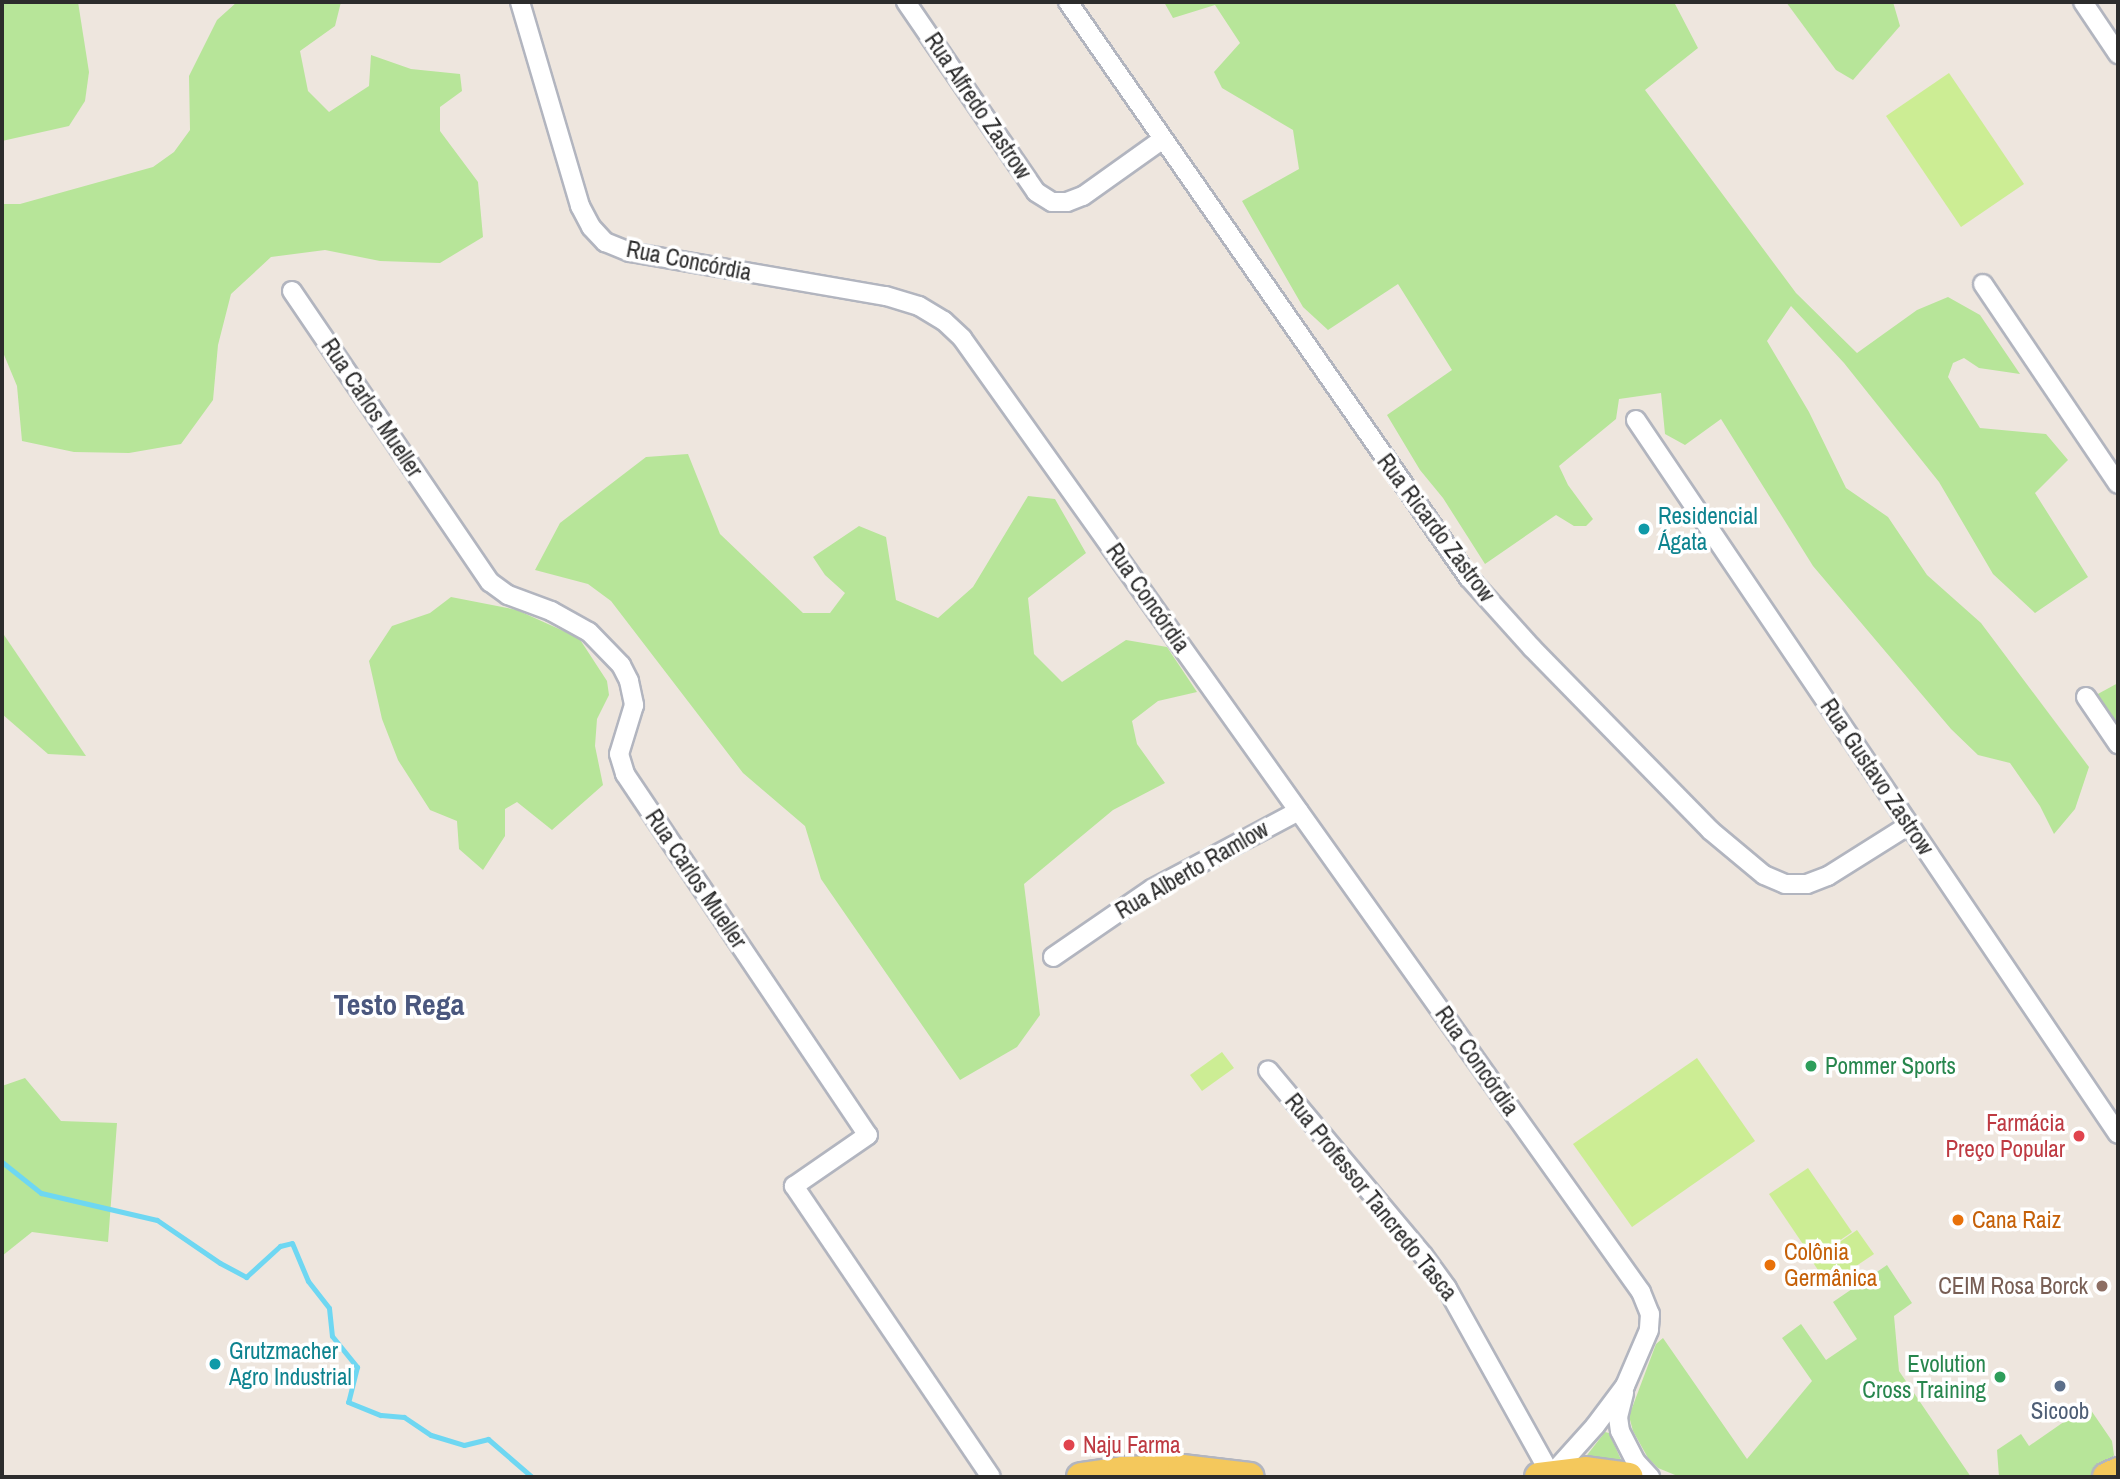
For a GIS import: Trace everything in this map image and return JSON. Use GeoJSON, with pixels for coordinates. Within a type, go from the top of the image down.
{"type":"FeatureCollection","features":[{"type":"Feature","properties":{"kind":"main road"},"geometry":{"type":"LineString","coordinates":[[1082,1477],[1123,1471],[1182,1469],[1250,1477]]}},
{"type":"Feature","properties":{"kind":"main road"},"geometry":{"type":"LineString","coordinates":[[1547,1476],[1586,1471],[1629,1477]]}},
{"type":"Feature","properties":{"kind":"main road"},"geometry":{"type":"LineString","coordinates":[[2107,1477],[2118,1472]]}},
{"type":"Feature","properties":{"kind":"street","name":"Rua Concórdia"},"geometry":{"type":"LineString","coordinates":[[520,2],[580,206],[605,242],[631,253],[886,296],[919,306],[944,321],[981,362],[1648,1303],[1650,1330],[1625,1387],[1618,1417],[1620,1431],[1636,1462],[1650,1477]]}},
{"type":"Feature","properties":{"kind":"street","name":"Rua Alfredo Zastrow"},"geometry":{"type":"LineString","coordinates":[[906,2],[1036,192],[1052,202],[1067,202],[1083,196],[1163,139]]}},
{"type":"Feature","properties":{"kind":"street","name":"Rua Ricardo Zastrow"},"geometry":{"type":"LineString","coordinates":[[1068,2],[1469,578],[1532,648],[1710,830],[1764,875],[1785,884],[1807,884],[1828,876],[1909,825]]}},
{"type":"Feature","properties":{"kind":"street"},"geometry":{"type":"LineString","coordinates":[[2083,2],[2118,54]]}},
{"type":"Feature","properties":{"kind":"street"},"geometry":{"type":"LineString","coordinates":[[1983,284],[2118,484]]}},
{"type":"Feature","properties":{"kind":"street","name":"Rua Carlos Mueller"},"geometry":{"type":"LineString","coordinates":[[292,291],[490,582],[508,595],[551,611],[589,632],[621,665],[629,681],[634,705],[619,754],[625,774],[868,1135],[794,1186],[991,1477]]}},
{"type":"Feature","properties":{"kind":"street","name":"Rua Gustavo Zastrow"},"geometry":{"type":"LineString","coordinates":[[1636,419],[2118,1134]]}},
{"type":"Feature","properties":{"kind":"street"},"geometry":{"type":"LineString","coordinates":[[2086,697],[2118,744]]}},
{"type":"Feature","properties":{"kind":"street","name":"Rua Alberto Ramlow"},"geometry":{"type":"LineString","coordinates":[[1053,957],[1152,888],[1299,811]]}},
{"type":"Feature","properties":{"kind":"street","name":"Rua Professor Tancredo Tasca"},"geometry":{"type":"LineString","coordinates":[[1268,1070],[1414,1244],[1447,1288],[1547,1476]]}},
{"type":"Feature","properties":{"kind":"street","name":"Rua Concórdia"},"geometry":{"type":"LineString","coordinates":[[1547,1476],[1582,1442],[1625,1387]]}},
{"type":"Feature","properties":{"kind":"green space"},"geometry":{"type":"Polygon","coordinates":[[[2,2],[78,2],[89,72],[85,101],[69,126],[2,141],[2,2]]]}},
{"type":"Feature","properties":{"kind":"green space"},"geometry":{"type":"Polygon","coordinates":[[[237,2],[341,2],[335,26],[300,51],[308,91],[329,112],[369,86],[371,55],[411,69],[460,74],[462,91],[440,107],[440,131],[478,182],[483,237],[440,263],[380,261],[325,250],[271,257],[231,294],[218,345],[213,400],[181,444],[129,453],[74,452],[22,441],[17,386],[2,350],[2,204],[20,204],[153,167],[174,152],[190,130],[189,76],[217,20],[237,2]]]}},
{"type":"Feature","properties":{"kind":"green space"},"geometry":{"type":"Polygon","coordinates":[[[1164,2],[1674,2],[1698,48],[1645,90],[1796,293],[1857,353],[1917,310],[1948,297],[1980,315],[2020,374],[1979,368],[1964,358],[1953,363],[1948,377],[1980,428],[2046,434],[2068,460],[2035,493],[2088,577],[2035,613],[1993,574],[1939,482],[1844,363],[1791,306],[1767,341],[1809,412],[1846,488],[1888,517],[1927,575],[1981,623],[2089,767],[2075,809],[2054,834],[2040,806],[2010,763],[1978,755],[1951,729],[1813,566],[1721,419],[1685,445],[1665,434],[1661,393],[1619,399],[1616,419],[1559,466],[1568,485],[1593,519],[1586,526],[1574,526],[1556,515],[1485,564],[1443,498],[1420,470],[1387,415],[1452,370],[1398,284],[1328,330],[1303,307],[1242,201],[1299,169],[1293,130],[1222,88],[1214,72],[1240,43],[1215,5],[1173,18],[1164,2]]]}},
{"type":"Feature","properties":{"kind":"green space"},"geometry":{"type":"Polygon","coordinates":[[[1786,2],[1893,2],[1900,26],[1853,80],[1836,70],[1786,2]]]}},
{"type":"Feature","properties":{"kind":"green space"},"geometry":{"type":"Polygon","coordinates":[[[1949,73],[2024,184],[1961,227],[1886,116],[1949,73]]]}},
{"type":"Feature","properties":{"kind":"green space"},"geometry":{"type":"Polygon","coordinates":[[[688,454],[720,534],[803,613],[830,613],[845,593],[825,575],[813,557],[859,526],[886,537],[896,600],[938,618],[973,587],[1028,496],[1055,499],[1086,553],[1028,598],[1034,654],[1062,682],[1126,640],[1167,647],[1197,692],[1158,701],[1132,721],[1137,744],[1165,783],[1113,810],[1024,884],[1040,1015],[1017,1047],[960,1080],[821,879],[805,826],[743,773],[611,601],[588,584],[535,570],[560,523],[646,457],[688,454]]]}},
{"type":"Feature","properties":{"kind":"green space"},"geometry":{"type":"Polygon","coordinates":[[[451,597],[517,610],[579,638],[607,681],[609,695],[597,719],[595,746],[603,785],[552,830],[517,802],[505,809],[505,836],[483,870],[459,849],[457,821],[430,810],[398,760],[382,719],[369,661],[392,626],[430,613],[451,597]]]}},
{"type":"Feature","properties":{"kind":"green space"},"geometry":{"type":"Polygon","coordinates":[[[2,632],[86,756],[48,754],[2,714],[2,632]]]}},
{"type":"Feature","properties":{"kind":"green space"},"geometry":{"type":"Polygon","coordinates":[[[2118,683],[2118,725],[2096,695],[2118,683]]]}},
{"type":"Feature","properties":{"kind":"green space"},"geometry":{"type":"Polygon","coordinates":[[[1222,1052],[1234,1068],[1202,1091],[1190,1075],[1222,1052]]]}},
{"type":"Feature","properties":{"kind":"green space"},"geometry":{"type":"Polygon","coordinates":[[[1697,1058],[1755,1141],[1632,1227],[1573,1144],[1697,1058]]]}},
{"type":"Feature","properties":{"kind":"green space"},"geometry":{"type":"Polygon","coordinates":[[[25,1078],[61,1121],[117,1123],[108,1242],[32,1232],[2,1256],[2,1086],[25,1078]]]}},
{"type":"Feature","properties":{"kind":"green space"},"geometry":{"type":"Polygon","coordinates":[[[1808,1168],[1852,1232],[1813,1259],[1769,1194],[1808,1168]]]}},
{"type":"Feature","properties":{"kind":"green space"},"geometry":{"type":"Polygon","coordinates":[[[1857,1230],[1874,1254],[1828,1285],[1812,1261],[1857,1230]]]}},
{"type":"Feature","properties":{"kind":"green space"},"geometry":{"type":"Polygon","coordinates":[[[1887,1265],[1912,1303],[1894,1316],[1899,1371],[1971,1477],[1680,1477],[1658,1468],[1648,1458],[1633,1431],[1629,1416],[1656,1344],[1663,1338],[1747,1459],[1812,1381],[1782,1338],[1801,1324],[1826,1360],[1857,1339],[1833,1302],[1887,1265]]]}},
{"type":"Feature","properties":{"kind":"green space"},"geometry":{"type":"Polygon","coordinates":[[[2084,1400],[2112,1441],[2114,1455],[2108,1466],[2087,1477],[1999,1477],[1997,1450],[2021,1434],[2029,1446],[2068,1419],[2065,1413],[2084,1400]]]}},
{"type":"Feature","properties":{"kind":"green space"},"geometry":{"type":"Polygon","coordinates":[[[1605,1432],[1609,1433],[1623,1464],[1584,1459],[1605,1432]]]}},
{"type":"Feature","properties":{"kind":"waterway"},"geometry":{"type":"LineString","coordinates":[[2,1162],[41,1193],[157,1220],[220,1263],[246,1277],[280,1246],[292,1243],[308,1281],[329,1308],[332,1336],[357,1367],[348,1402],[381,1415],[404,1417],[431,1435],[464,1445],[488,1439],[532,1477]]}},
{"type":"Feature","properties":{"kind":"place","name":"Residencial Ágata"},"geometry":{"type":"Point","coordinates":[1644,529]}},
{"type":"Feature","properties":{"kind":"place","name":"Pommer Sports"},"geometry":{"type":"Point","coordinates":[1811,1066]}},
{"type":"Feature","properties":{"kind":"place","name":"Farmácia Preço Popular"},"geometry":{"type":"Point","coordinates":[2079,1136]}},
{"type":"Feature","properties":{"kind":"place","name":"Cana Raiz"},"geometry":{"type":"Point","coordinates":[1958,1220]}},
{"type":"Feature","properties":{"kind":"place","name":"Colônia Germânica"},"geometry":{"type":"Point","coordinates":[1770,1265]}},
{"type":"Feature","properties":{"kind":"place","name":"CEIM Rosa Borck"},"geometry":{"type":"Point","coordinates":[2102,1286]}},
{"type":"Feature","properties":{"kind":"place","name":"Grutzmacher Agro Industrial"},"geometry":{"type":"Point","coordinates":[215,1364]}},
{"type":"Feature","properties":{"kind":"place","name":"Evolution Cross Training"},"geometry":{"type":"Point","coordinates":[2000,1377]}},
{"type":"Feature","properties":{"kind":"place","name":"Sicoob"},"geometry":{"type":"Point","coordinates":[2060,1386]}},
{"type":"Feature","properties":{"kind":"place","name":"Naju Farma"},"geometry":{"type":"Point","coordinates":[1069,1445]}},
{"type":"Feature","properties":{"kind":"district","name":"Testo Rega"},"geometry":{"type":"Point","coordinates":[399,1004]}}]}
